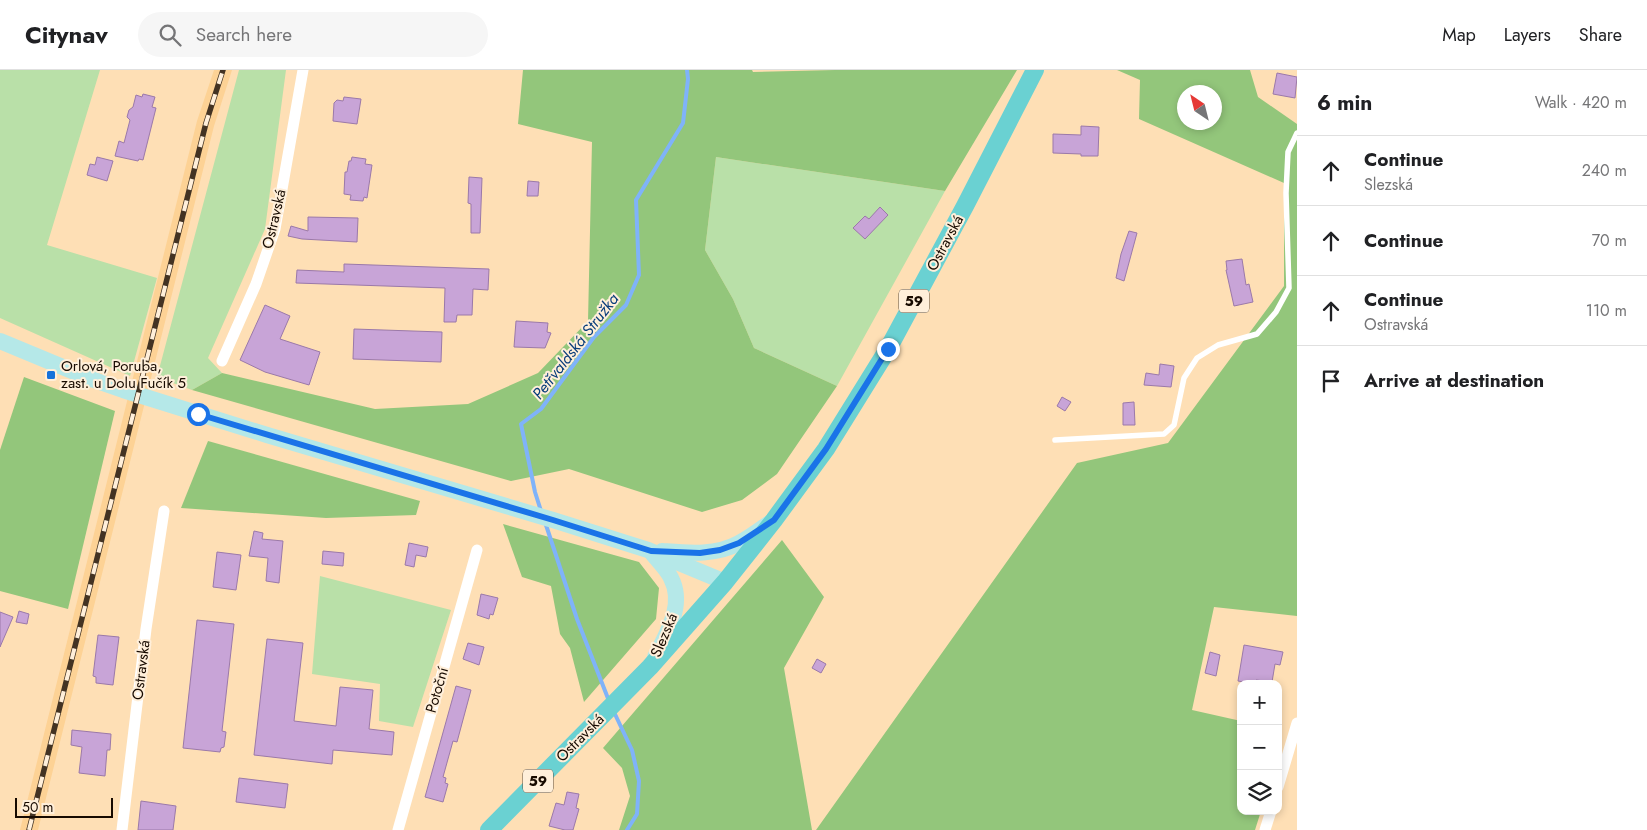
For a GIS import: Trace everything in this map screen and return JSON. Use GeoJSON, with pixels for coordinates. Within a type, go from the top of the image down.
{"type":"FeatureCollection","features":[{"type":"Feature","properties":{"kind":"main road","name":"Ostravská"},"geometry":{"type":"LineString","coordinates":[[725,582],[774,520],[826,449],[888,349],[1035,70]]}},
{"type":"Feature","properties":{"kind":"main road"},"geometry":{"type":"LineString","coordinates":[[0,341],[123,390],[268,436],[651,551],[725,582]]}},
{"type":"Feature","properties":{"kind":"main road"},"geometry":{"type":"LineString","coordinates":[[651,551],[700,553],[720,550],[739,543],[774,520]]}},
{"type":"Feature","properties":{"kind":"main road","name":"Slezská"},"geometry":{"type":"LineString","coordinates":[[650,667],[673,619],[676,605],[675,588],[671,578],[651,551]]}},
{"type":"Feature","properties":{"kind":"main road","name":"59"},"geometry":{"type":"LineString","coordinates":[[650,667],[725,582]]}},
{"type":"Feature","properties":{"kind":"main road","name":"Ostravská"},"geometry":{"type":"LineString","coordinates":[[489,830],[650,667]]}},
{"type":"Feature","properties":{"kind":"street","name":"Ostravská"},"geometry":{"type":"LineString","coordinates":[[222,361],[256,284],[274,228],[303,70]]}},
{"type":"Feature","properties":{"kind":"street","name":"Ostravská"},"geometry":{"type":"LineString","coordinates":[[122,830],[146,629],[164,511]]}},
{"type":"Feature","properties":{"kind":"street","name":"Potoční"},"geometry":{"type":"LineString","coordinates":[[398,830],[477,550]]}},
{"type":"Feature","properties":{"kind":"street"},"geometry":{"type":"LineString","coordinates":[[1282,774],[1297,723]]}},
{"type":"Feature","properties":{"kind":"street"},"geometry":{"type":"LineString","coordinates":[[1265,830],[1270,815]]}},
{"type":"Feature","properties":{"kind":"lane"},"geometry":{"type":"LineString","coordinates":[[1055,440],[1164,434],[1174,425],[1184,378],[1197,358],[1218,345],[1257,334],[1276,312],[1288,288],[1286,193],[1288,152],[1297,133]]}},
{"type":"Feature","properties":{"kind":"shaded area"},"geometry":{"type":"Polygon","coordinates":[[[214,70],[232,70],[214,126],[38,830],[20,830],[197,121],[214,70]]]}},
{"type":"Feature","properties":{"kind":"green space"},"geometry":{"type":"Polygon","coordinates":[[[0,70],[100,70],[47,245],[157,278],[130,376],[0,318],[0,70]]]}},
{"type":"Feature","properties":{"kind":"green space"},"geometry":{"type":"Polygon","coordinates":[[[239,70],[286,70],[265,229],[208,358],[222,373],[192,390],[157,377],[239,70]]]}},
{"type":"Feature","properties":{"kind":"green space"},"geometry":{"type":"Polygon","coordinates":[[[523,70],[752,70],[753,72],[1017,70],[945,191],[716,157],[705,250],[733,299],[754,348],[837,386],[777,474],[742,500],[702,512],[569,469],[511,481],[192,390],[222,373],[375,409],[468,404],[538,373],[588,321],[592,142],[518,124],[523,70]]]}},
{"type":"Feature","properties":{"kind":"green space"},"geometry":{"type":"Polygon","coordinates":[[[1117,70],[1250,70],[1258,97],[1297,124],[1297,616],[1214,607],[1192,710],[1237,720],[1237,815],[1260,815],[1255,830],[816,830],[1077,463],[1168,443],[1284,286],[1284,183],[1139,119],[1140,80],[1117,70]]]}},
{"type":"Feature","properties":{"kind":"green space"},"geometry":{"type":"Polygon","coordinates":[[[716,157],[945,191],[837,386],[754,348],[733,299],[705,250],[716,157]]]}},
{"type":"Feature","properties":{"kind":"green space"},"geometry":{"type":"Polygon","coordinates":[[[24,377],[115,411],[68,609],[0,591],[0,450],[24,377]]]}},
{"type":"Feature","properties":{"kind":"green space"},"geometry":{"type":"Polygon","coordinates":[[[208,441],[420,501],[416,515],[326,518],[181,508],[208,441]]]}},
{"type":"Feature","properties":{"kind":"green space"},"geometry":{"type":"Polygon","coordinates":[[[503,524],[639,562],[659,588],[656,619],[584,702],[570,648],[560,634],[551,586],[522,577],[503,524]]]}},
{"type":"Feature","properties":{"kind":"green space"},"geometry":{"type":"Polygon","coordinates":[[[782,540],[824,597],[784,668],[812,830],[619,830],[630,796],[622,768],[603,748],[782,540]]]}},
{"type":"Feature","properties":{"kind":"green space"},"geometry":{"type":"Polygon","coordinates":[[[320,576],[451,610],[413,727],[379,721],[380,684],[312,674],[320,576]]]}},
{"type":"Feature","properties":{"kind":"building"},"geometry":{"type":"Polygon","coordinates":[[[1277,73],[1297,77],[1295,98],[1273,94],[1277,73]]]}},
{"type":"Feature","properties":{"kind":"building"},"geometry":{"type":"Polygon","coordinates":[[[143,94],[155,97],[152,107],[156,108],[143,160],[139,159],[138,161],[115,156],[119,141],[124,143],[130,120],[127,117],[129,110],[133,107],[136,95],[142,97],[143,94]]]}},
{"type":"Feature","properties":{"kind":"building"},"geometry":{"type":"Polygon","coordinates":[[[344,97],[361,99],[357,124],[333,121],[334,103],[337,100],[343,101],[344,97]]]}},
{"type":"Feature","properties":{"kind":"building"},"geometry":{"type":"Polygon","coordinates":[[[1081,126],[1099,127],[1098,156],[1053,153],[1053,134],[1081,135],[1081,126]]]}},
{"type":"Feature","properties":{"kind":"building"},"geometry":{"type":"Polygon","coordinates":[[[97,157],[113,161],[107,181],[87,175],[90,164],[95,165],[97,157]]]}},
{"type":"Feature","properties":{"kind":"building"},"geometry":{"type":"Polygon","coordinates":[[[352,157],[366,159],[365,164],[372,165],[367,198],[364,197],[363,201],[350,200],[351,195],[344,194],[345,172],[347,172],[349,161],[351,161],[352,157]]]}},
{"type":"Feature","properties":{"kind":"building"},"geometry":{"type":"Polygon","coordinates":[[[469,177],[482,178],[480,233],[471,233],[471,204],[468,203],[469,177]]]}},
{"type":"Feature","properties":{"kind":"building"},"geometry":{"type":"Polygon","coordinates":[[[528,181],[539,182],[538,196],[527,196],[528,181]]]}},
{"type":"Feature","properties":{"kind":"building"},"geometry":{"type":"Polygon","coordinates":[[[880,207],[888,215],[865,239],[853,228],[865,216],[869,219],[880,207]]]}},
{"type":"Feature","properties":{"kind":"building"},"geometry":{"type":"Polygon","coordinates":[[[308,217],[358,218],[357,242],[302,239],[288,236],[291,226],[308,231],[308,217]]]}},
{"type":"Feature","properties":{"kind":"building"},"geometry":{"type":"Polygon","coordinates":[[[1129,231],[1137,233],[1124,281],[1116,278],[1121,254],[1129,231]]]}},
{"type":"Feature","properties":{"kind":"building"},"geometry":{"type":"Polygon","coordinates":[[[1242,259],[1246,285],[1249,284],[1253,302],[1234,306],[1226,270],[1226,261],[1242,259]]]}},
{"type":"Feature","properties":{"kind":"building"},"geometry":{"type":"Polygon","coordinates":[[[344,264],[489,269],[488,290],[473,289],[472,315],[457,315],[456,322],[444,322],[445,288],[296,283],[297,270],[344,272],[344,264]]]}},
{"type":"Feature","properties":{"kind":"building"},"geometry":{"type":"Polygon","coordinates":[[[265,305],[290,316],[280,339],[320,352],[309,385],[265,372],[240,360],[265,305]]]}},
{"type":"Feature","properties":{"kind":"building"},"geometry":{"type":"Polygon","coordinates":[[[516,321],[548,323],[547,332],[551,333],[545,348],[514,347],[516,321]]]}},
{"type":"Feature","properties":{"kind":"building"},"geometry":{"type":"Polygon","coordinates":[[[354,329],[442,332],[441,362],[353,359],[354,329]]]}},
{"type":"Feature","properties":{"kind":"building"},"geometry":{"type":"Polygon","coordinates":[[[1160,364],[1174,366],[1171,387],[1144,385],[1146,373],[1159,375],[1160,364]]]}},
{"type":"Feature","properties":{"kind":"building"},"geometry":{"type":"Polygon","coordinates":[[[1062,397],[1071,402],[1065,411],[1057,406],[1062,397]]]}},
{"type":"Feature","properties":{"kind":"building"},"geometry":{"type":"Polygon","coordinates":[[[1134,402],[1135,425],[1123,425],[1123,403],[1134,402]]]}},
{"type":"Feature","properties":{"kind":"building"},"geometry":{"type":"Polygon","coordinates":[[[254,531],[263,533],[262,539],[283,541],[279,583],[266,581],[268,558],[249,556],[254,531]]]}},
{"type":"Feature","properties":{"kind":"building"},"geometry":{"type":"Polygon","coordinates":[[[409,543],[428,547],[426,557],[416,555],[414,567],[405,565],[409,543]]]}},
{"type":"Feature","properties":{"kind":"building"},"geometry":{"type":"Polygon","coordinates":[[[323,551],[344,553],[343,566],[322,564],[323,551]]]}},
{"type":"Feature","properties":{"kind":"building"},"geometry":{"type":"Polygon","coordinates":[[[217,552],[241,555],[236,590],[213,587],[217,552]]]}},
{"type":"Feature","properties":{"kind":"building"},"geometry":{"type":"Polygon","coordinates":[[[481,594],[498,598],[493,615],[490,614],[489,619],[477,615],[481,594]]]}},
{"type":"Feature","properties":{"kind":"building"},"geometry":{"type":"Polygon","coordinates":[[[19,611],[29,614],[27,624],[16,622],[19,611]]]}},
{"type":"Feature","properties":{"kind":"building"},"geometry":{"type":"Polygon","coordinates":[[[0,612],[13,617],[0,647],[0,612]]]}},
{"type":"Feature","properties":{"kind":"building"},"geometry":{"type":"Polygon","coordinates":[[[197,620],[234,624],[222,731],[226,732],[224,747],[221,748],[220,752],[183,748],[197,620]]]}},
{"type":"Feature","properties":{"kind":"building"},"geometry":{"type":"Polygon","coordinates":[[[98,635],[119,637],[113,685],[96,683],[96,677],[93,676],[98,635]]]}},
{"type":"Feature","properties":{"kind":"building"},"geometry":{"type":"Polygon","coordinates":[[[267,639],[303,643],[294,721],[336,726],[340,687],[373,690],[369,729],[394,732],[392,755],[333,750],[332,764],[254,755],[267,639]]]}},
{"type":"Feature","properties":{"kind":"building"},"geometry":{"type":"Polygon","coordinates":[[[468,643],[484,647],[479,665],[463,659],[468,643]]]}},
{"type":"Feature","properties":{"kind":"building"},"geometry":{"type":"Polygon","coordinates":[[[1244,645],[1283,652],[1280,665],[1275,664],[1272,680],[1238,680],[1244,645]]]}},
{"type":"Feature","properties":{"kind":"building"},"geometry":{"type":"Polygon","coordinates":[[[1210,652],[1220,655],[1216,676],[1205,673],[1210,652]]]}},
{"type":"Feature","properties":{"kind":"building"},"geometry":{"type":"Polygon","coordinates":[[[817,659],[826,664],[821,673],[812,668],[817,659]]]}},
{"type":"Feature","properties":{"kind":"building"},"geometry":{"type":"Polygon","coordinates":[[[456,686],[471,690],[457,742],[453,741],[443,777],[446,778],[445,783],[448,784],[443,802],[425,797],[456,686]]]}},
{"type":"Feature","properties":{"kind":"building"},"geometry":{"type":"Polygon","coordinates":[[[72,730],[111,734],[110,750],[107,750],[105,776],[79,773],[82,747],[71,745],[72,730]]]}},
{"type":"Feature","properties":{"kind":"building"},"geometry":{"type":"Polygon","coordinates":[[[239,778],[288,784],[285,808],[236,802],[239,778]]]}},
{"type":"Feature","properties":{"kind":"building"},"geometry":{"type":"Polygon","coordinates":[[[567,792],[579,794],[576,808],[579,809],[573,830],[549,826],[556,803],[564,805],[567,792]]]}},
{"type":"Feature","properties":{"kind":"building"},"geometry":{"type":"Polygon","coordinates":[[[141,801],[176,806],[173,830],[138,830],[141,801]]]}},
{"type":"Feature","properties":{"kind":"waterway","name":"Petřvaldská Stružka"},"geometry":{"type":"LineString","coordinates":[[541,511],[535,492],[521,424],[541,409],[594,337],[626,305],[639,275],[636,200],[683,123],[688,79],[687,70]]}},
{"type":"Feature","properties":{"kind":"waterway","name":"Petřvaldská Stružka"},"geometry":{"type":"LineString","coordinates":[[545,522],[577,619],[609,701]]}},
{"type":"Feature","properties":{"kind":"waterway","name":"Petřvaldská Stružka"},"geometry":{"type":"LineString","coordinates":[[613,710],[632,750],[639,781],[637,814],[627,830]]}},
{"type":"Feature","properties":{"kind":"railway"},"geometry":{"type":"LineString","coordinates":[[29,830],[206,123],[223,70]]}},
{"type":"Feature","properties":{"kind":"place","name":"Orlová, Poruba, zast. u Dolu Fučík 5"},"geometry":{"type":"Point","coordinates":[51,375]}},
{"type":"Feature","properties":{"kind":"route"},"geometry":{"type":"LineString","coordinates":[[198,414],[651,551],[700,553],[720,550],[739,543],[774,520],[826,449],[888,349]]}}]}
